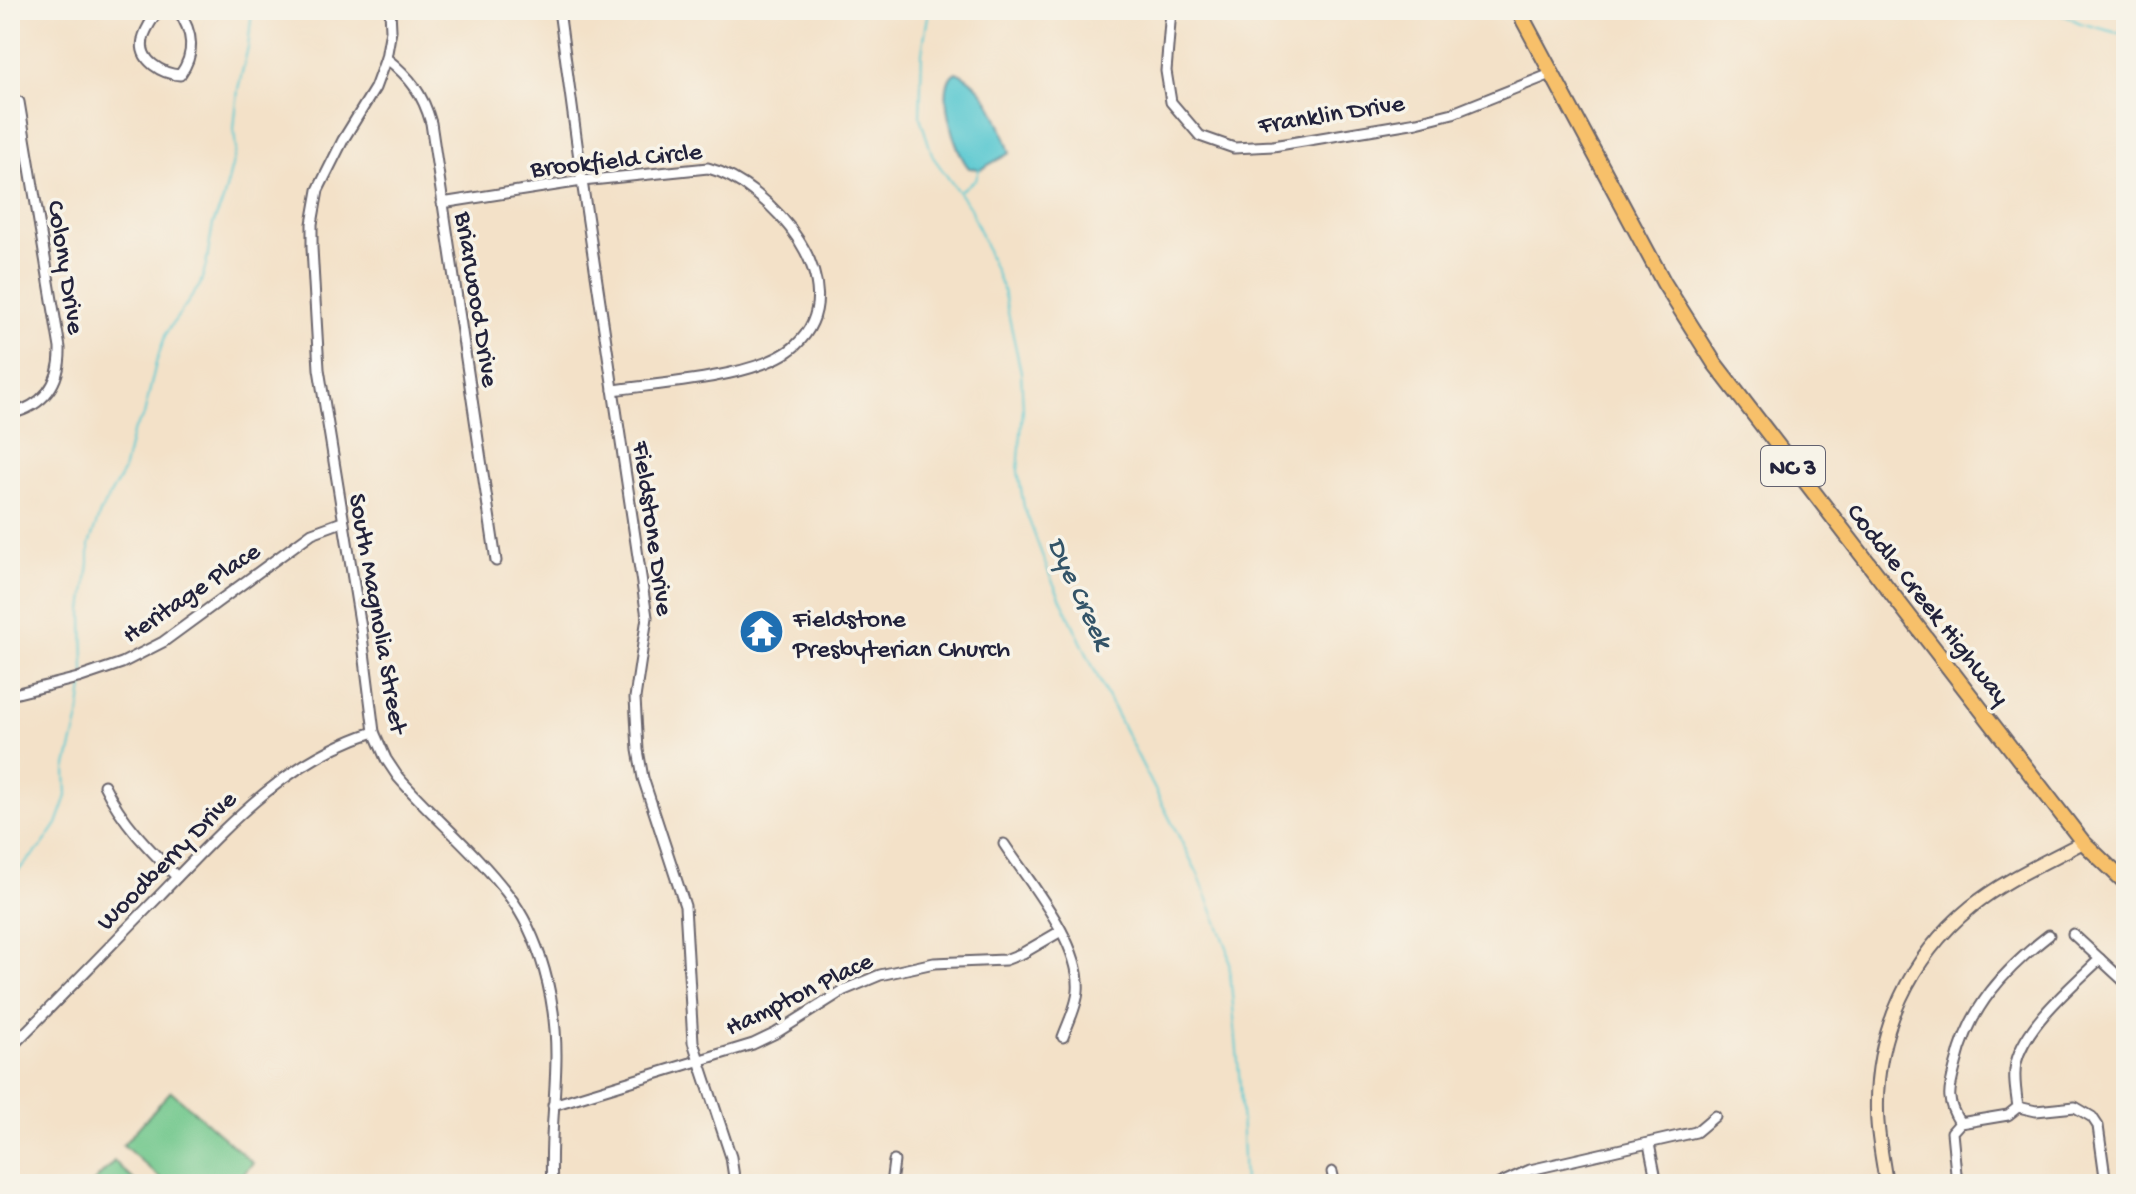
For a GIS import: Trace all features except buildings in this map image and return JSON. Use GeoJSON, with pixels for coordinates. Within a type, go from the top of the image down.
{"type":"FeatureCollection","features":[{"type":"Feature","properties":{"kind":"main road","name":"Coddle Creek Highway"},"geometry":{"type":"LineString","coordinates":[[1518,10],[1664,283],[1715,364],[2083,842],[2126,883]]}},
{"type":"Feature","properties":{"kind":"street"},"geometry":{"type":"LineString","coordinates":[[158,10],[143,37],[142,49],[149,62],[165,74],[180,75],[188,64],[192,40],[178,10]]}},
{"type":"Feature","properties":{"kind":"street","name":"South Magnolia Street"},"geometry":{"type":"LineString","coordinates":[[390,10],[391,30],[386,58],[375,88],[343,140],[318,190],[312,224],[319,369],[361,628],[374,732],[398,777],[509,896],[526,925],[543,965],[554,1019],[556,1056],[552,1184]]}},
{"type":"Feature","properties":{"kind":"street","name":"Fieldstone Drive"},"geometry":{"type":"LineString","coordinates":[[559,10],[647,617],[635,698],[638,750],[643,778],[685,906],[689,1011],[698,1061],[731,1157],[735,1184]]}},
{"type":"Feature","properties":{"kind":"street","name":"Franklin Drive"},"geometry":{"type":"LineString","coordinates":[[1171,10],[1166,71],[1171,102],[1200,136],[1234,148],[1273,146],[1417,122],[1453,113],[1551,74]]}},
{"type":"Feature","properties":{"kind":"street","name":"Briarwood Drive"},"geometry":{"type":"LineString","coordinates":[[386,58],[415,84],[431,123],[496,561]]}},
{"type":"Feature","properties":{"kind":"street","name":"Colony Drive"},"geometry":{"type":"LineString","coordinates":[[10,414],[34,405],[47,394],[60,364],[60,348],[19,102]]}},
{"type":"Feature","properties":{"kind":"street","name":"Brookfield Circle"},"geometry":{"type":"LineString","coordinates":[[442,203],[693,167],[725,172],[740,181],[794,231],[808,255],[817,281],[817,307],[810,327],[796,345],[778,357],[736,372],[613,390]]}},
{"type":"Feature","properties":{"kind":"street","name":"Heritage Place"},"geometry":{"type":"LineString","coordinates":[[10,695],[122,663],[163,642],[312,533],[342,522]]}},
{"type":"Feature","properties":{"kind":"street","name":"Woodberry Drive"},"geometry":{"type":"LineString","coordinates":[[10,1048],[249,804],[312,759],[346,741],[374,732]]}},
{"type":"Feature","properties":{"kind":"street"},"geometry":{"type":"LineString","coordinates":[[104,785],[121,817],[138,839],[177,877]]}},
{"type":"Feature","properties":{"kind":"street"},"geometry":{"type":"LineString","coordinates":[[1886,1184],[1877,1113],[1878,1074],[1886,1035],[1899,998],[1919,964],[1943,933],[1973,906],[2006,884],[2083,842]]}},
{"type":"Feature","properties":{"kind":"street"},"geometry":{"type":"LineString","coordinates":[[1004,844],[1072,950],[1078,993],[1063,1037]]}},
{"type":"Feature","properties":{"kind":"street","name":"Hampton Place"},"geometry":{"type":"LineString","coordinates":[[553,1105],[753,1044],[844,990],[880,975],[934,963],[1005,960],[1061,931]]}},
{"type":"Feature","properties":{"kind":"street"},"geometry":{"type":"LineString","coordinates":[[2073,934],[2126,983]]}},
{"type":"Feature","properties":{"kind":"street"},"geometry":{"type":"LineString","coordinates":[[1960,1123],[1950,1108],[1948,1098],[1958,1053],[1972,1018],[1988,992],[2016,960],[2049,935]]}},
{"type":"Feature","properties":{"kind":"street"},"geometry":{"type":"LineString","coordinates":[[2018,1107],[2016,1063],[2023,1045],[2058,1001],[2100,959]]}},
{"type":"Feature","properties":{"kind":"street"},"geometry":{"type":"LineString","coordinates":[[1957,1184],[1952,1132],[1960,1123],[2008,1115],[2018,1107]]}},
{"type":"Feature","properties":{"kind":"street"},"geometry":{"type":"LineString","coordinates":[[2018,1107],[2036,1111],[2075,1107],[2092,1117],[2098,1126],[2106,1184]]}},
{"type":"Feature","properties":{"kind":"street"},"geometry":{"type":"LineString","coordinates":[[1499,1184],[1530,1170],[1696,1132],[1715,1116]]}},
{"type":"Feature","properties":{"kind":"street"},"geometry":{"type":"LineString","coordinates":[[1649,1144],[1657,1184]]}},
{"type":"Feature","properties":{"kind":"street"},"geometry":{"type":"LineString","coordinates":[[891,1184],[894,1161]]}},
{"type":"Feature","properties":{"kind":"street"},"geometry":{"type":"LineString","coordinates":[[1332,1172],[1335,1184]]}},
{"type":"Feature","properties":{"kind":"green space"},"geometry":{"type":"Polygon","coordinates":[[[171,1091],[253,1163],[234,1184],[167,1184],[123,1145],[171,1091]]]}},
{"type":"Feature","properties":{"kind":"green space"},"geometry":{"type":"Polygon","coordinates":[[[114,1161],[138,1184],[92,1184],[114,1161]]]}},
{"type":"Feature","properties":{"kind":"water"},"geometry":{"type":"Polygon","coordinates":[[[956,72],[985,95],[1010,153],[981,169],[969,168],[958,148],[949,119],[947,90],[956,72]]]}},
{"type":"Feature","properties":{"kind":"waterway"},"geometry":{"type":"LineString","coordinates":[[84,673],[83,611],[89,545],[100,513],[123,472],[132,433],[144,415],[166,333],[200,285],[213,224],[223,201],[236,150],[234,129],[238,89],[248,47],[252,10]]}},
{"type":"Feature","properties":{"kind":"waterway","name":"Dye Creek"},"geometry":{"type":"LineString","coordinates":[[929,10],[922,52],[920,117],[933,157],[970,208],[1003,290],[1021,372],[1023,409],[1018,471],[1024,507],[1050,576],[1198,874],[1228,950],[1240,1084],[1244,1184]]}},
{"type":"Feature","properties":{"kind":"waterway"},"geometry":{"type":"LineString","coordinates":[[2055,10],[2080,23],[2126,35]]}},
{"type":"Feature","properties":{"kind":"waterway"},"geometry":{"type":"LineString","coordinates":[[960,191],[976,179],[980,167]]}},
{"type":"Feature","properties":{"kind":"waterway"},"geometry":{"type":"LineString","coordinates":[[10,879],[42,846],[57,824],[67,796],[66,770],[79,717],[84,679]]}},
{"type":"Feature","properties":{"kind":"place","name":"Fieldstone Presbyterian Church"},"geometry":{"type":"Point","coordinates":[762,632]}}]}
